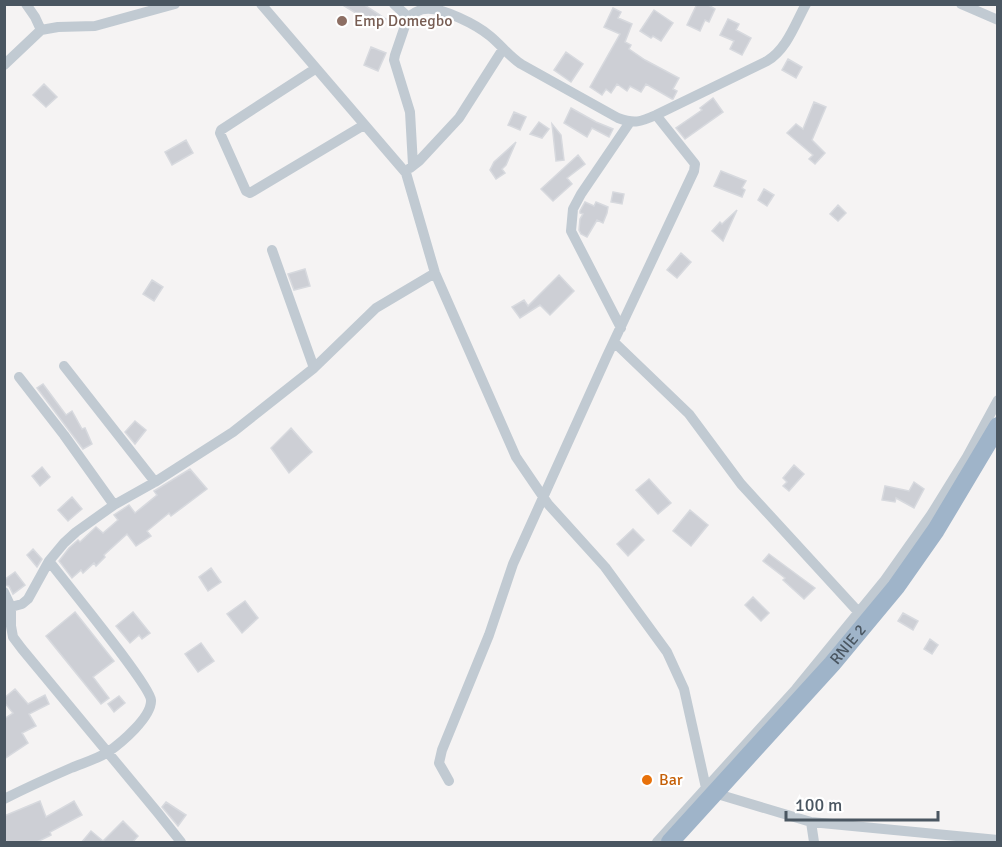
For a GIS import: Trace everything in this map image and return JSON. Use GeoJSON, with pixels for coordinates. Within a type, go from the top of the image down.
{"type":"FeatureCollection","features":[{"type":"Feature","properties":{"kind":"highway","name":"RNIE 2"},"geometry":{"type":"LineString","coordinates":[[670,843],[710,790],[832,664],[863,617],[896,588],[936,530],[998,426]]}},
{"type":"Feature","properties":{"kind":"street"},"geometry":{"type":"LineString","coordinates":[[26,4],[40,30]]}},
{"type":"Feature","properties":{"kind":"street"},"geometry":{"type":"LineString","coordinates":[[4,65],[40,30],[95,26],[175,4]]}},
{"type":"Feature","properties":{"kind":"street"},"geometry":{"type":"LineString","coordinates":[[261,4],[364,125],[410,169]]}},
{"type":"Feature","properties":{"kind":"street"},"geometry":{"type":"LineString","coordinates":[[394,4],[408,17]]}},
{"type":"Feature","properties":{"kind":"street"},"geometry":{"type":"LineString","coordinates":[[710,790],[684,689],[667,652],[605,567],[543,497],[516,457],[435,273],[410,169],[410,112],[394,55],[408,17],[422,9],[434,9],[463,19],[489,35],[511,58],[618,118],[640,122],[777,55],[806,4]]}},
{"type":"Feature","properties":{"kind":"street"},"geometry":{"type":"LineString","coordinates":[[961,4],[998,20]]}},
{"type":"Feature","properties":{"kind":"street"},"geometry":{"type":"LineString","coordinates":[[410,169],[459,118],[503,49]]}},
{"type":"Feature","properties":{"kind":"street"},"geometry":{"type":"LineString","coordinates":[[315,69],[221,130],[220,133],[246,191],[250,193],[364,125]]}},
{"type":"Feature","properties":{"kind":"street"},"geometry":{"type":"LineString","coordinates":[[449,782],[439,763],[442,750],[489,635],[513,564],[694,171],[694,164],[657,115]]}},
{"type":"Feature","properties":{"kind":"street"},"geometry":{"type":"LineString","coordinates":[[621,328],[571,231],[573,209],[581,194],[630,122]]}},
{"type":"Feature","properties":{"kind":"street"},"geometry":{"type":"LineString","coordinates":[[272,250],[314,368]]}},
{"type":"Feature","properties":{"kind":"street"},"geometry":{"type":"LineString","coordinates":[[11,607],[22,604],[28,599],[49,561],[76,532],[114,505],[155,482],[233,432],[314,368],[376,308],[435,273]]}},
{"type":"Feature","properties":{"kind":"street"},"geometry":{"type":"LineString","coordinates":[[614,342],[689,414],[746,490],[863,617],[931,515],[967,457],[998,400]]}},
{"type":"Feature","properties":{"kind":"street"},"geometry":{"type":"LineString","coordinates":[[64,366],[155,482]]}},
{"type":"Feature","properties":{"kind":"street"},"geometry":{"type":"LineString","coordinates":[[19,376],[114,505]]}},
{"type":"Feature","properties":{"kind":"street"},"geometry":{"type":"LineString","coordinates":[[4,799],[108,752],[133,731],[151,705],[151,698],[134,671],[49,561]]}},
{"type":"Feature","properties":{"kind":"street"},"geometry":{"type":"LineString","coordinates":[[4,592],[11,607],[11,626],[14,637],[22,649],[182,843]]}},
{"type":"Feature","properties":{"kind":"street"},"geometry":{"type":"LineString","coordinates":[[710,790],[810,822],[998,840]]}},
{"type":"Feature","properties":{"kind":"street"},"geometry":{"type":"LineString","coordinates":[[657,843],[710,790]]}},
{"type":"Feature","properties":{"kind":"street"},"geometry":{"type":"LineString","coordinates":[[810,822],[814,843]]}},
{"type":"Feature","properties":{"kind":"building"},"geometry":{"type":"Polygon","coordinates":[[[341,4],[363,4],[386,19],[380,28],[341,4]]]}},
{"type":"Feature","properties":{"kind":"building"},"geometry":{"type":"Polygon","coordinates":[[[697,4],[707,4],[715,9],[709,22],[705,20],[700,31],[687,25],[697,4]]]}},
{"type":"Feature","properties":{"kind":"building"},"geometry":{"type":"Polygon","coordinates":[[[613,8],[621,12],[618,18],[632,24],[625,42],[631,45],[629,49],[679,78],[673,89],[677,91],[673,99],[646,84],[641,92],[630,86],[627,91],[617,84],[611,93],[606,89],[602,95],[590,87],[620,34],[604,27],[613,8]]]}},
{"type":"Feature","properties":{"kind":"building"},"geometry":{"type":"Polygon","coordinates":[[[654,10],[673,23],[661,41],[640,31],[654,10]]]}},
{"type":"Feature","properties":{"kind":"building"},"geometry":{"type":"Polygon","coordinates":[[[728,19],[739,24],[736,30],[751,38],[742,55],[730,49],[734,41],[720,35],[728,19]]]}},
{"type":"Feature","properties":{"kind":"building"},"geometry":{"type":"Polygon","coordinates":[[[371,47],[386,53],[378,71],[364,65],[371,47]]]}},
{"type":"Feature","properties":{"kind":"building"},"geometry":{"type":"Polygon","coordinates":[[[566,52],[583,64],[571,82],[554,70],[566,52]]]}},
{"type":"Feature","properties":{"kind":"building"},"geometry":{"type":"Polygon","coordinates":[[[788,59],[802,67],[796,78],[782,70],[788,59]]]}},
{"type":"Feature","properties":{"kind":"building"},"geometry":{"type":"Polygon","coordinates":[[[44,84],[57,97],[46,107],[33,95],[44,84]]]}},
{"type":"Feature","properties":{"kind":"building"},"geometry":{"type":"Polygon","coordinates":[[[713,98],[723,112],[685,139],[676,128],[702,110],[700,108],[713,98]]]}},
{"type":"Feature","properties":{"kind":"building"},"geometry":{"type":"Polygon","coordinates":[[[814,102],[826,107],[812,140],[825,153],[815,164],[809,159],[813,155],[787,133],[796,124],[803,129],[814,102]]]}},
{"type":"Feature","properties":{"kind":"building"},"geometry":{"type":"Polygon","coordinates":[[[571,108],[613,129],[609,137],[592,128],[587,137],[564,123],[571,108]]]}},
{"type":"Feature","properties":{"kind":"building"},"geometry":{"type":"Polygon","coordinates":[[[514,112],[526,117],[520,130],[508,125],[514,112]]]}},
{"type":"Feature","properties":{"kind":"building"},"geometry":{"type":"Polygon","coordinates":[[[539,122],[549,129],[542,138],[530,134],[539,122]]]}},
{"type":"Feature","properties":{"kind":"building"},"geometry":{"type":"Polygon","coordinates":[[[552,124],[561,135],[564,160],[556,161],[552,124]]]}},
{"type":"Feature","properties":{"kind":"building"},"geometry":{"type":"Polygon","coordinates":[[[186,140],[193,153],[172,165],[165,152],[186,140]]]}},
{"type":"Feature","properties":{"kind":"building"},"geometry":{"type":"Polygon","coordinates":[[[516,142],[502,169],[505,173],[496,179],[490,170],[494,162],[516,142]]]}},
{"type":"Feature","properties":{"kind":"building"},"geometry":{"type":"Polygon","coordinates":[[[578,155],[585,164],[567,178],[572,184],[553,201],[541,189],[578,155]]]}},
{"type":"Feature","properties":{"kind":"building"},"geometry":{"type":"Polygon","coordinates":[[[721,171],[746,181],[742,188],[745,190],[742,197],[714,186],[721,171]]]}},
{"type":"Feature","properties":{"kind":"building"},"geometry":{"type":"Polygon","coordinates":[[[764,189],[774,195],[767,206],[758,200],[764,189]]]}},
{"type":"Feature","properties":{"kind":"building"},"geometry":{"type":"Polygon","coordinates":[[[613,192],[624,194],[622,204],[611,202],[613,192]]]}},
{"type":"Feature","properties":{"kind":"building"},"geometry":{"type":"Polygon","coordinates":[[[585,202],[594,206],[596,202],[608,207],[603,223],[597,220],[587,237],[579,230],[583,214],[580,211],[585,202]]]}},
{"type":"Feature","properties":{"kind":"building"},"geometry":{"type":"Polygon","coordinates":[[[838,205],[846,213],[838,221],[830,214],[838,205]]]}},
{"type":"Feature","properties":{"kind":"building"},"geometry":{"type":"Polygon","coordinates":[[[737,210],[723,241],[712,231],[737,210]]]}},
{"type":"Feature","properties":{"kind":"building"},"geometry":{"type":"Polygon","coordinates":[[[681,253],[691,262],[677,278],[667,270],[681,253]]]}},
{"type":"Feature","properties":{"kind":"building"},"geometry":{"type":"Polygon","coordinates":[[[305,269],[310,286],[294,290],[288,274],[305,269]]]}},
{"type":"Feature","properties":{"kind":"building"},"geometry":{"type":"Polygon","coordinates":[[[559,275],[574,291],[550,315],[540,305],[520,318],[512,307],[524,300],[528,306],[559,275]]]}},
{"type":"Feature","properties":{"kind":"building"},"geometry":{"type":"Polygon","coordinates":[[[152,280],[163,287],[154,301],[143,294],[152,280]]]}},
{"type":"Feature","properties":{"kind":"building"},"geometry":{"type":"Polygon","coordinates":[[[43,384],[66,415],[72,411],[82,429],[85,428],[92,444],[83,449],[37,388],[43,384]]]}},
{"type":"Feature","properties":{"kind":"building"},"geometry":{"type":"Polygon","coordinates":[[[135,421],[146,430],[135,444],[125,432],[135,421]]]}},
{"type":"Feature","properties":{"kind":"building"},"geometry":{"type":"Polygon","coordinates":[[[291,428],[312,452],[289,473],[271,448],[291,428]]]}},
{"type":"Feature","properties":{"kind":"building"},"geometry":{"type":"Polygon","coordinates":[[[794,465],[804,474],[789,491],[783,486],[787,482],[783,478],[794,465]]]}},
{"type":"Feature","properties":{"kind":"building"},"geometry":{"type":"Polygon","coordinates":[[[42,467],[50,477],[40,486],[32,476],[42,467]]]}},
{"type":"Feature","properties":{"kind":"building"},"geometry":{"type":"Polygon","coordinates":[[[190,469],[207,489],[171,516],[169,513],[147,531],[151,536],[136,546],[127,534],[104,555],[105,557],[96,566],[94,563],[83,573],[81,570],[72,578],[59,561],[69,548],[78,540],[80,542],[96,527],[103,533],[118,520],[114,515],[129,505],[135,513],[157,495],[154,491],[190,469]]]}},
{"type":"Feature","properties":{"kind":"building"},"geometry":{"type":"Polygon","coordinates":[[[649,479],[671,503],[658,514],[636,490],[649,479]]]}},
{"type":"Feature","properties":{"kind":"building"},"geometry":{"type":"Polygon","coordinates":[[[914,482],[924,489],[914,508],[896,498],[895,502],[882,500],[885,486],[909,491],[914,482]]]}},
{"type":"Feature","properties":{"kind":"building"},"geometry":{"type":"Polygon","coordinates":[[[72,497],[82,509],[68,521],[58,510],[72,497]]]}},
{"type":"Feature","properties":{"kind":"building"},"geometry":{"type":"Polygon","coordinates":[[[690,510],[708,525],[691,546],[673,531],[690,510]]]}},
{"type":"Feature","properties":{"kind":"building"},"geometry":{"type":"Polygon","coordinates":[[[633,529],[644,540],[628,556],[617,544],[633,529]]]}},
{"type":"Feature","properties":{"kind":"building"},"geometry":{"type":"Polygon","coordinates":[[[33,549],[42,559],[37,567],[27,555],[33,549]]]}},
{"type":"Feature","properties":{"kind":"building"},"geometry":{"type":"Polygon","coordinates":[[[769,554],[815,588],[804,599],[783,580],[785,578],[763,561],[769,554]]]}},
{"type":"Feature","properties":{"kind":"building"},"geometry":{"type":"Polygon","coordinates":[[[211,568],[221,582],[208,591],[199,577],[211,568]]]}},
{"type":"Feature","properties":{"kind":"building"},"geometry":{"type":"Polygon","coordinates":[[[15,572],[25,585],[13,594],[9,586],[4,585],[4,580],[15,572]]]}},
{"type":"Feature","properties":{"kind":"building"},"geometry":{"type":"Polygon","coordinates":[[[753,597],[769,613],[761,621],[745,605],[753,597]]]}},
{"type":"Feature","properties":{"kind":"building"},"geometry":{"type":"Polygon","coordinates":[[[245,601],[258,618],[242,633],[227,614],[245,601]]]}},
{"type":"Feature","properties":{"kind":"building"},"geometry":{"type":"Polygon","coordinates":[[[75,612],[114,661],[93,677],[109,698],[101,704],[46,636],[75,612]]]}},
{"type":"Feature","properties":{"kind":"building"},"geometry":{"type":"Polygon","coordinates":[[[133,612],[150,633],[142,639],[139,635],[130,643],[116,626],[133,612]]]}},
{"type":"Feature","properties":{"kind":"building"},"geometry":{"type":"Polygon","coordinates":[[[903,613],[918,621],[913,630],[898,621],[903,613]]]}},
{"type":"Feature","properties":{"kind":"building"},"geometry":{"type":"Polygon","coordinates":[[[930,639],[938,645],[932,654],[924,649],[930,639]]]}},
{"type":"Feature","properties":{"kind":"building"},"geometry":{"type":"Polygon","coordinates":[[[201,643],[214,661],[198,672],[185,654],[201,643]]]}},
{"type":"Feature","properties":{"kind":"building"},"geometry":{"type":"Polygon","coordinates":[[[15,689],[28,704],[45,695],[49,704],[29,714],[36,726],[22,733],[28,743],[4,759],[4,719],[13,713],[4,702],[4,698],[15,689]]]}},
{"type":"Feature","properties":{"kind":"building"},"geometry":{"type":"Polygon","coordinates":[[[119,696],[125,703],[114,712],[108,704],[119,696]]]}},
{"type":"Feature","properties":{"kind":"building"},"geometry":{"type":"Polygon","coordinates":[[[40,801],[46,817],[74,801],[82,815],[35,843],[7,843],[4,837],[4,816],[40,801]]]}},
{"type":"Feature","properties":{"kind":"building"},"geometry":{"type":"Polygon","coordinates":[[[166,802],[186,815],[178,826],[162,807],[166,802]]]}},
{"type":"Feature","properties":{"kind":"building"},"geometry":{"type":"Polygon","coordinates":[[[123,821],[138,836],[132,843],[81,843],[91,831],[103,841],[123,821]]]}},
{"type":"Feature","properties":{"kind":"place","name":"Emp Domegbo"},"geometry":{"type":"Point","coordinates":[342,21]}},
{"type":"Feature","properties":{"kind":"place","name":"Bar"},"geometry":{"type":"Point","coordinates":[647,780]}}]}
